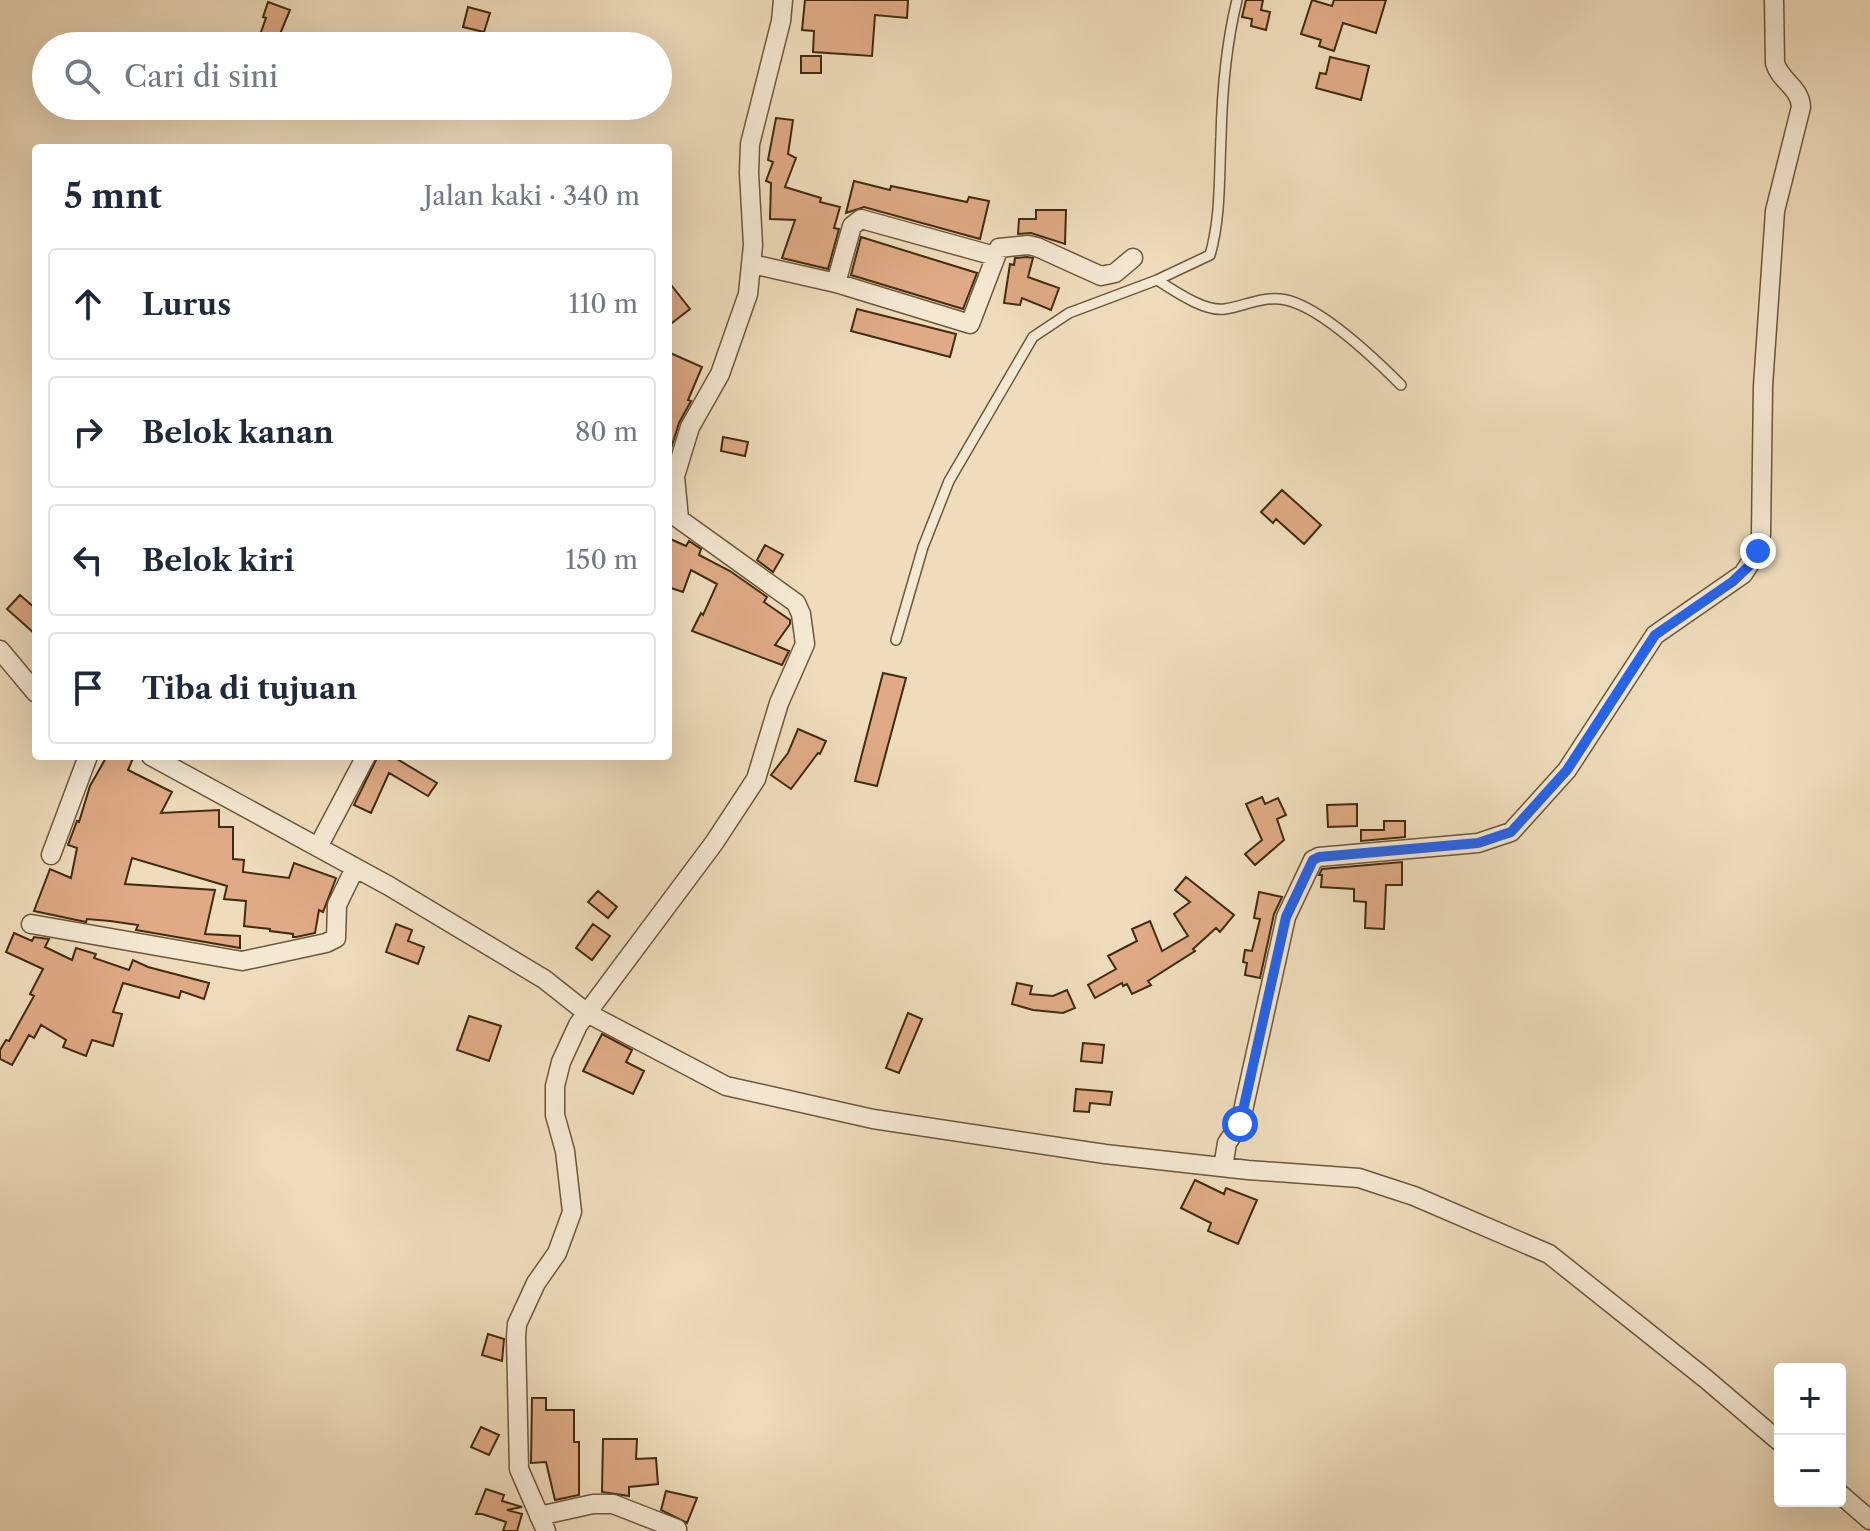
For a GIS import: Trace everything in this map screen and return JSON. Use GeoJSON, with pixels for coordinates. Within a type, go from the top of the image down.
{"type":"FeatureCollection","features":[{"type":"Feature","properties":{"kind":"street"},"geometry":{"type":"LineString","coordinates":[[677,1529],[622,1507],[603,1503],[543,1523],[519,1469],[517,1324],[536,1283],[557,1253],[572,1212],[565,1151],[555,1115],[555,1086],[561,1062],[578,1025],[714,843],[756,779],[779,703],[805,644],[801,614],[796,603],[679,519],[675,476],[690,427],[720,374],[748,294],[752,264],[750,144],[783,0]]}},
{"type":"Feature","properties":{"kind":"street"},"geometry":{"type":"LineString","coordinates":[[1225,1156],[1240,1124],[1286,917],[1313,860],[1478,843],[1511,832],[1567,770],[1655,635],[1732,582],[1752,563],[1761,534],[1763,386],[1775,211],[1801,107],[1796,90],[1777,70],[1775,63],[1774,0]]}},
{"type":"Feature","properties":{"kind":"street"},"geometry":{"type":"LineString","coordinates":[[836,283],[852,226],[861,219],[995,256]]}},
{"type":"Feature","properties":{"kind":"street"},"geometry":{"type":"LineString","coordinates":[[752,264],[836,283],[970,324],[977,313],[995,256],[1002,247],[1028,245],[1045,249],[1101,276],[1115,273],[1133,258]]}},
{"type":"Feature","properties":{"kind":"street"},"geometry":{"type":"LineString","coordinates":[[672,526],[705,539]]}},
{"type":"Feature","properties":{"kind":"street"},"geometry":{"type":"LineString","coordinates":[[0,650],[32,688]]}},
{"type":"Feature","properties":{"kind":"street"},"geometry":{"type":"LineString","coordinates":[[51,855],[87,760]]}},
{"type":"Feature","properties":{"kind":"street"},"geometry":{"type":"LineString","coordinates":[[158,760],[355,868],[544,979],[587,1013],[726,1086],[873,1119],[1105,1154],[1225,1156],[1359,1178],[1414,1196],[1549,1254],[1774,1437]]}},
{"type":"Feature","properties":{"kind":"street"},"geometry":{"type":"LineString","coordinates":[[318,847],[364,760]]}},
{"type":"Feature","properties":{"kind":"street"},"geometry":{"type":"LineString","coordinates":[[31,924],[130,939],[223,959],[255,959],[336,938],[337,905],[355,868]]}},
{"type":"Feature","properties":{"kind":"street"},"geometry":{"type":"LineString","coordinates":[[1846,1499],[1870,1520]]}},
{"type":"Feature","properties":{"kind":"lane"},"geometry":{"type":"LineString","coordinates":[[896,640],[923,547],[949,481],[1033,337],[1069,313],[1157,280],[1210,255],[1219,201],[1221,115],[1229,32],[1237,0]]}},
{"type":"Feature","properties":{"kind":"lane"},"geometry":{"type":"LineString","coordinates":[[1157,280],[1199,303],[1221,310],[1269,299],[1292,302],[1356,341],[1401,385]]}},
{"type":"Feature","properties":{"kind":"building"},"geometry":{"type":"Polygon","coordinates":[[[805,0],[908,0],[907,18],[875,15],[872,56],[813,52],[814,31],[802,30],[805,0]]]}},
{"type":"Feature","properties":{"kind":"building"},"geometry":{"type":"Polygon","coordinates":[[[1246,0],[1263,0],[1261,10],[1270,12],[1266,30],[1251,26],[1252,19],[1242,17],[1246,0]]]}},
{"type":"Feature","properties":{"kind":"building"},"geometry":{"type":"Polygon","coordinates":[[[1312,0],[1332,6],[1334,0],[1386,0],[1376,33],[1343,23],[1334,51],[1319,46],[1321,40],[1301,34],[1312,0]]]}},
{"type":"Feature","properties":{"kind":"building"},"geometry":{"type":"Polygon","coordinates":[[[268,2],[290,10],[281,32],[261,32],[266,18],[263,17],[268,2]]]}},
{"type":"Feature","properties":{"kind":"building"},"geometry":{"type":"Polygon","coordinates":[[[468,7],[490,13],[484,32],[463,27],[468,7]]]}},
{"type":"Feature","properties":{"kind":"building"},"geometry":{"type":"Polygon","coordinates":[[[801,56],[821,56],[821,73],[801,73],[801,56]]]}},
{"type":"Feature","properties":{"kind":"building"},"geometry":{"type":"Polygon","coordinates":[[[1330,57],[1369,66],[1361,100],[1316,88],[1320,73],[1326,74],[1330,57]]]}},
{"type":"Feature","properties":{"kind":"building"},"geometry":{"type":"Polygon","coordinates":[[[776,118],[793,120],[788,154],[796,158],[785,187],[840,207],[834,228],[839,229],[828,269],[782,258],[795,220],[770,219],[771,183],[766,181],[773,162],[768,160],[776,118]]]}},
{"type":"Feature","properties":{"kind":"building"},"geometry":{"type":"Polygon","coordinates":[[[854,181],[967,202],[969,197],[989,201],[980,239],[864,207],[846,213],[854,181]]]}},
{"type":"Feature","properties":{"kind":"building"},"geometry":{"type":"Polygon","coordinates":[[[1036,210],[1066,210],[1065,244],[1031,233],[1018,234],[1019,219],[1036,219],[1036,210]]]}},
{"type":"Feature","properties":{"kind":"building"},"geometry":{"type":"Polygon","coordinates":[[[861,237],[977,273],[963,309],[851,275],[861,237]]]}},
{"type":"Feature","properties":{"kind":"building"},"geometry":{"type":"Polygon","coordinates":[[[1015,258],[1033,258],[1028,277],[1059,288],[1051,310],[1022,298],[1020,305],[1004,303],[1010,264],[1014,265],[1015,258]]]}},
{"type":"Feature","properties":{"kind":"building"},"geometry":{"type":"Polygon","coordinates":[[[672,286],[690,309],[672,323],[672,286]]]}},
{"type":"Feature","properties":{"kind":"building"},"geometry":{"type":"Polygon","coordinates":[[[857,309],[956,334],[950,357],[851,331],[857,309]]]}},
{"type":"Feature","properties":{"kind":"building"},"geometry":{"type":"Polygon","coordinates":[[[672,354],[702,367],[688,400],[691,401],[672,445],[672,354]]]}},
{"type":"Feature","properties":{"kind":"building"},"geometry":{"type":"Polygon","coordinates":[[[723,437],[748,442],[745,456],[721,451],[723,437]]]}},
{"type":"Feature","properties":{"kind":"building"},"geometry":{"type":"Polygon","coordinates":[[[1282,490],[1321,525],[1304,544],[1276,519],[1273,523],[1261,512],[1282,490]]]}},
{"type":"Feature","properties":{"kind":"building"},"geometry":{"type":"Polygon","coordinates":[[[672,540],[686,546],[689,541],[701,549],[699,555],[730,571],[767,597],[764,602],[790,620],[775,645],[789,651],[782,665],[692,631],[717,584],[691,570],[683,592],[672,588],[672,540]]]}},
{"type":"Feature","properties":{"kind":"building"},"geometry":{"type":"Polygon","coordinates":[[[765,545],[783,555],[773,572],[757,560],[765,545]]]}},
{"type":"Feature","properties":{"kind":"building"},"geometry":{"type":"Polygon","coordinates":[[[20,595],[32,606],[32,631],[7,609],[20,595]]]}},
{"type":"Feature","properties":{"kind":"building"},"geometry":{"type":"Polygon","coordinates":[[[883,673],[906,678],[877,786],[855,781],[883,673]]]}},
{"type":"Feature","properties":{"kind":"building"},"geometry":{"type":"Polygon","coordinates":[[[798,729],[826,741],[820,754],[791,789],[771,775],[788,753],[798,729]]]}},
{"type":"Feature","properties":{"kind":"building"},"geometry":{"type":"Polygon","coordinates":[[[105,760],[132,760],[128,770],[172,792],[161,813],[219,810],[219,827],[233,827],[233,859],[244,860],[243,872],[289,878],[294,863],[336,878],[323,912],[319,910],[315,933],[293,937],[293,934],[244,926],[246,901],[224,899],[227,886],[132,858],[125,884],[215,890],[205,934],[240,936],[240,948],[136,930],[138,925],[87,919],[86,922],[34,911],[50,869],[71,878],[77,848],[68,845],[90,786],[105,760]]]}},
{"type":"Feature","properties":{"kind":"building"},"geometry":{"type":"Polygon","coordinates":[[[376,760],[399,760],[437,783],[428,796],[389,773],[371,813],[354,805],[376,760]]]}},
{"type":"Feature","properties":{"kind":"building"},"geometry":{"type":"Polygon","coordinates":[[[1262,797],[1265,804],[1278,798],[1286,815],[1277,819],[1284,840],[1255,865],[1245,854],[1262,840],[1246,804],[1262,797]]]}},
{"type":"Feature","properties":{"kind":"building"},"geometry":{"type":"Polygon","coordinates":[[[1357,804],[1357,826],[1328,827],[1327,805],[1357,804]]]}},
{"type":"Feature","properties":{"kind":"building"},"geometry":{"type":"Polygon","coordinates":[[[1384,821],[1405,821],[1405,837],[1361,841],[1361,830],[1384,830],[1384,821]]]}},
{"type":"Feature","properties":{"kind":"building"},"geometry":{"type":"Polygon","coordinates":[[[1402,862],[1402,885],[1386,885],[1384,929],[1365,928],[1366,902],[1354,901],[1354,889],[1321,887],[1322,875],[1319,875],[1322,869],[1402,862]]]}},
{"type":"Feature","properties":{"kind":"building"},"geometry":{"type":"Polygon","coordinates":[[[1186,877],[1234,915],[1220,932],[1216,928],[1193,949],[1195,951],[1148,981],[1151,985],[1132,994],[1127,984],[1123,986],[1122,983],[1095,998],[1088,985],[1116,969],[1108,956],[1137,941],[1132,929],[1150,921],[1162,951],[1188,936],[1174,914],[1190,902],[1175,890],[1186,877]]]}},
{"type":"Feature","properties":{"kind":"building"},"geometry":{"type":"Polygon","coordinates":[[[598,891],[617,907],[608,918],[588,902],[598,891]]]}},
{"type":"Feature","properties":{"kind":"building"},"geometry":{"type":"Polygon","coordinates":[[[1259,892],[1282,897],[1274,914],[1260,978],[1245,975],[1247,963],[1243,962],[1245,950],[1252,951],[1260,919],[1254,918],[1259,892]]]}},
{"type":"Feature","properties":{"kind":"building"},"geometry":{"type":"Polygon","coordinates":[[[396,924],[412,930],[408,941],[424,947],[418,964],[386,952],[396,924]]]}},
{"type":"Feature","properties":{"kind":"building"},"geometry":{"type":"Polygon","coordinates":[[[593,924],[610,936],[592,960],[576,948],[593,924]]]}},
{"type":"Feature","properties":{"kind":"building"},"geometry":{"type":"Polygon","coordinates":[[[14,933],[32,941],[34,937],[49,939],[45,947],[72,960],[76,948],[129,970],[133,960],[209,983],[204,999],[181,991],[179,998],[123,983],[113,1012],[122,1014],[113,1046],[92,1040],[86,1056],[63,1047],[66,1040],[41,1025],[34,1038],[29,1035],[12,1065],[0,1059],[0,1050],[6,1040],[9,1041],[34,996],[30,994],[43,969],[6,952],[14,933]]]}},
{"type":"Feature","properties":{"kind":"building"},"geometry":{"type":"Polygon","coordinates":[[[1017,983],[1032,986],[1030,994],[1053,996],[1067,990],[1075,1008],[1063,1013],[1012,1004],[1017,983]]]}},
{"type":"Feature","properties":{"kind":"building"},"geometry":{"type":"Polygon","coordinates":[[[908,1013],[922,1019],[899,1073],[886,1068],[908,1013]]]}},
{"type":"Feature","properties":{"kind":"building"},"geometry":{"type":"Polygon","coordinates":[[[469,1016],[501,1026],[489,1061],[457,1050],[469,1016]]]}},
{"type":"Feature","properties":{"kind":"building"},"geometry":{"type":"Polygon","coordinates":[[[602,1034],[632,1050],[626,1062],[644,1071],[633,1094],[583,1071],[602,1034]]]}},
{"type":"Feature","properties":{"kind":"building"},"geometry":{"type":"Polygon","coordinates":[[[1083,1043],[1104,1045],[1102,1063],[1081,1061],[1083,1043]]]}},
{"type":"Feature","properties":{"kind":"building"},"geometry":{"type":"Polygon","coordinates":[[[1076,1089],[1112,1092],[1110,1105],[1090,1103],[1089,1112],[1074,1111],[1076,1089]]]}},
{"type":"Feature","properties":{"kind":"building"},"geometry":{"type":"Polygon","coordinates":[[[1195,1180],[1224,1194],[1226,1188],[1257,1200],[1238,1244],[1208,1231],[1211,1223],[1181,1208],[1195,1180]]]}},
{"type":"Feature","properties":{"kind":"building"},"geometry":{"type":"Polygon","coordinates":[[[488,1334],[504,1339],[502,1361],[482,1355],[488,1334]]]}},
{"type":"Feature","properties":{"kind":"building"},"geometry":{"type":"Polygon","coordinates":[[[532,1398],[546,1398],[546,1410],[574,1410],[574,1442],[579,1442],[579,1495],[555,1500],[546,1462],[531,1463],[532,1398]]]}},
{"type":"Feature","properties":{"kind":"building"},"geometry":{"type":"Polygon","coordinates":[[[481,1427],[499,1435],[489,1455],[471,1447],[481,1427]]]}},
{"type":"Feature","properties":{"kind":"building"},"geometry":{"type":"Polygon","coordinates":[[[603,1439],[637,1439],[636,1459],[656,1458],[658,1484],[629,1487],[629,1496],[602,1492],[603,1439]]]}},
{"type":"Feature","properties":{"kind":"building"},"geometry":{"type":"Polygon","coordinates":[[[486,1489],[504,1495],[502,1501],[522,1507],[507,1510],[522,1514],[517,1531],[503,1531],[506,1522],[476,1514],[486,1489]]]}},
{"type":"Feature","properties":{"kind":"building"},"geometry":{"type":"Polygon","coordinates":[[[666,1491],[697,1498],[687,1523],[661,1510],[666,1491]]]}},
{"type":"Feature","properties":{"kind":"route"},"geometry":{"type":"LineString","coordinates":[[1240,1124],[1286,917],[1313,860],[1478,843],[1511,832],[1578,756],[1655,635],[1665,625],[1743,574],[1758,551]]}}]}
